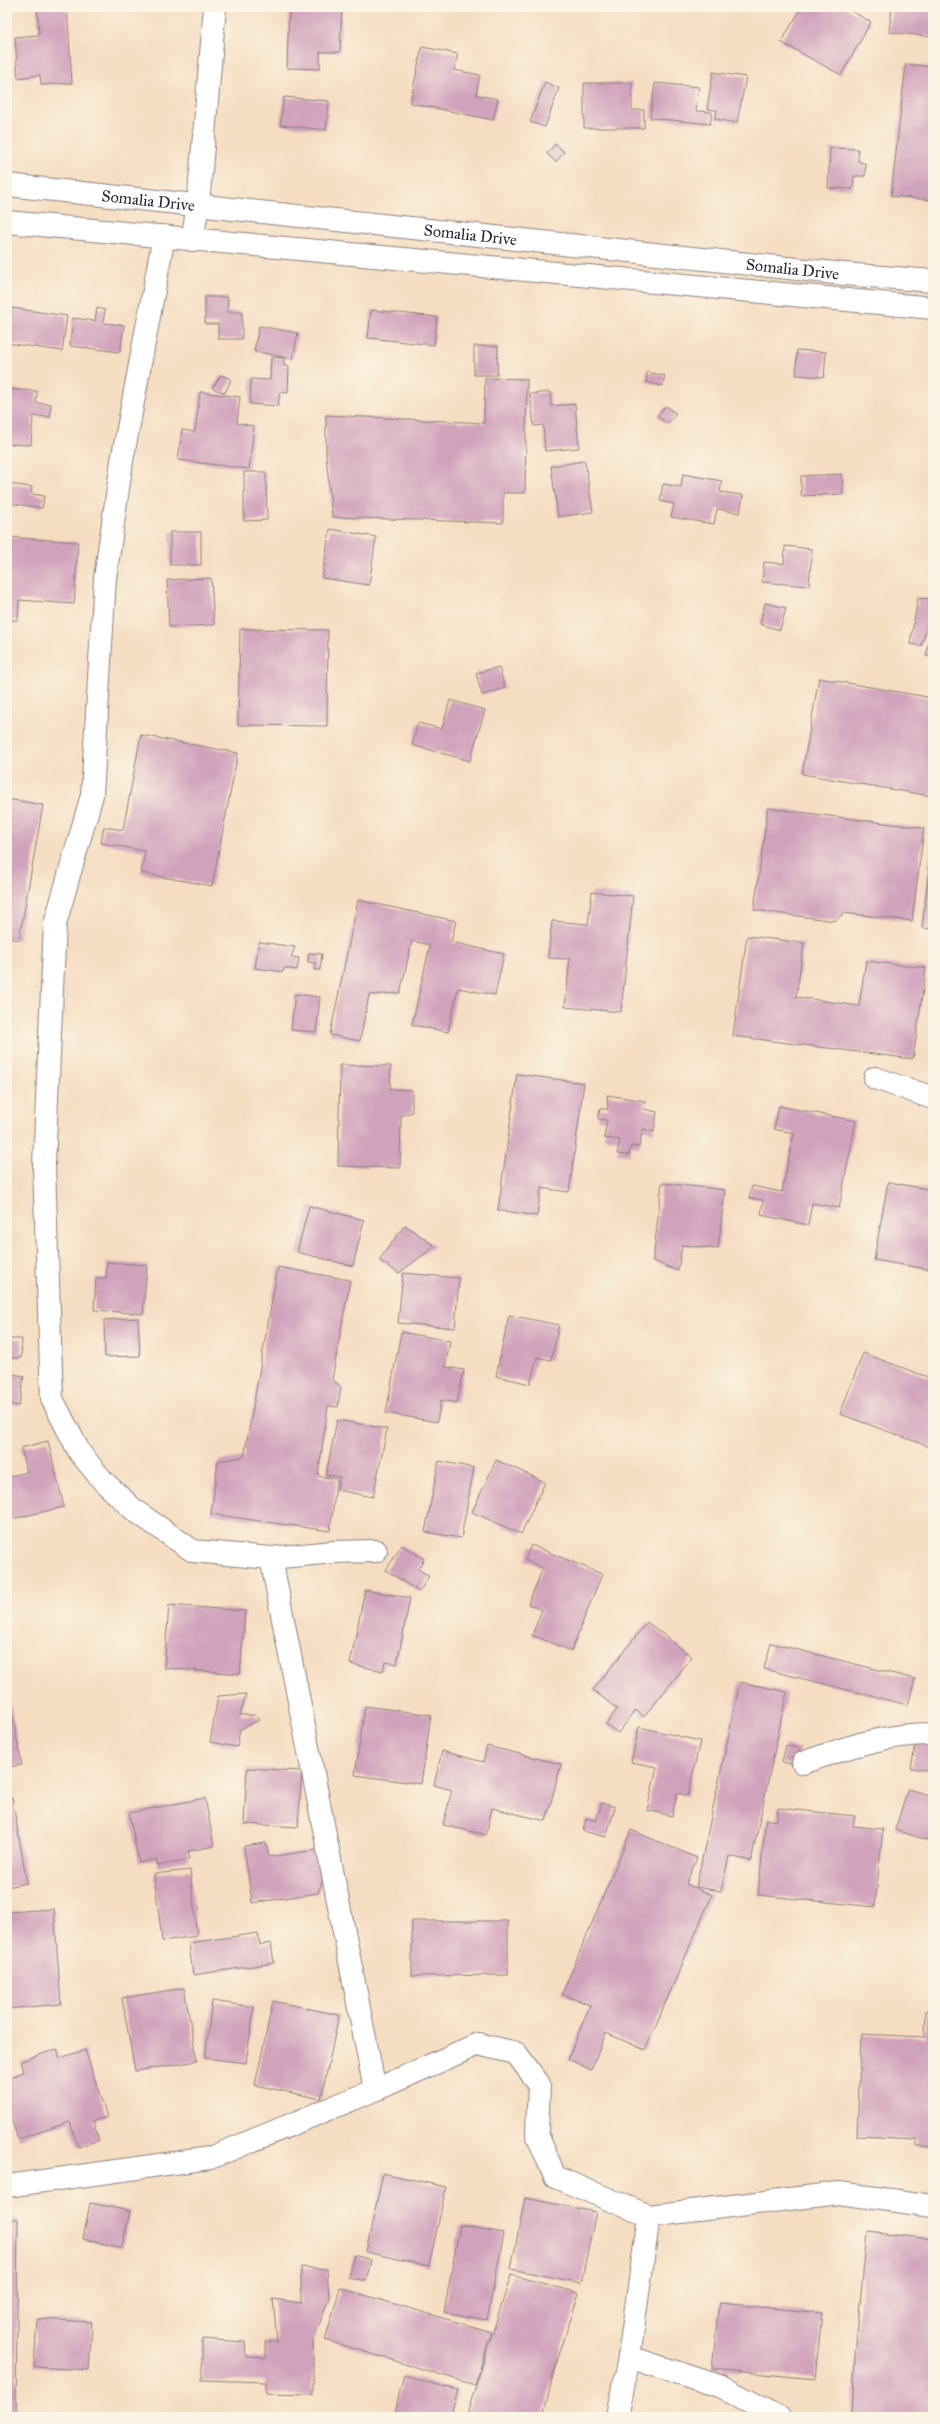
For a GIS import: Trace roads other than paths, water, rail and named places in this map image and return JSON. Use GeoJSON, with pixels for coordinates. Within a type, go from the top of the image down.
{"type":"FeatureCollection","features":[{"type":"Feature","properties":{"kind":"street"},"geometry":{"type":"LineString","coordinates":[[192,240],[198,205],[215,7]]}},
{"type":"Feature","properties":{"kind":"street","name":"Somalia Drive"},"geometry":{"type":"LineString","coordinates":[[7,185],[844,274],[933,281]]}},
{"type":"Feature","properties":{"kind":"street","name":"Somalia Drive"},"geometry":{"type":"LineString","coordinates":[[7,222],[933,308]]}},
{"type":"Feature","properties":{"kind":"street"},"geometry":{"type":"LineString","coordinates":[[164,236],[122,461],[104,578],[92,795],[55,924],[44,1165],[52,1399],[80,1453],[102,1481],[134,1510],[192,1551],[271,1558],[333,1552],[376,1551]]}},
{"type":"Feature","properties":{"kind":"street"},"geometry":{"type":"LineString","coordinates":[[875,1078],[933,1098]]}},
{"type":"Feature","properties":{"kind":"street"},"geometry":{"type":"LineString","coordinates":[[271,1558],[375,2090]]}},
{"type":"Feature","properties":{"kind":"street"},"geometry":{"type":"LineString","coordinates":[[803,1763],[859,1743],[906,1734],[933,1734]]}},
{"type":"Feature","properties":{"kind":"street"},"geometry":{"type":"LineString","coordinates":[[7,2186],[210,2158],[375,2090],[478,2044],[516,2053],[539,2084],[537,2134],[555,2177],[649,2216],[839,2193],[933,2206]]}},
{"type":"Feature","properties":{"kind":"street"},"geometry":{"type":"LineString","coordinates":[[617,2417],[629,2357],[649,2216]]}},
{"type":"Feature","properties":{"kind":"street"},"geometry":{"type":"LineString","coordinates":[[629,2357],[722,2387],[779,2417]]}}]}
